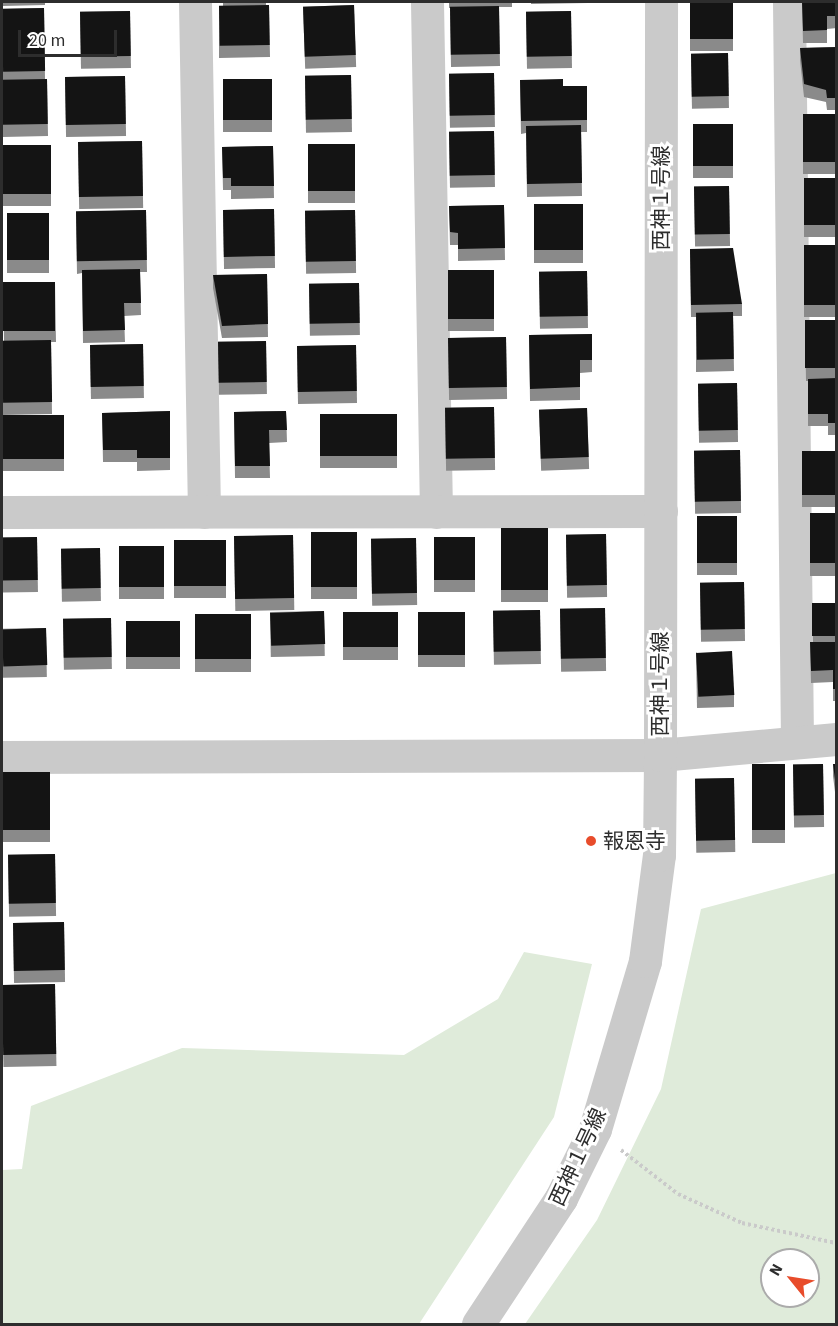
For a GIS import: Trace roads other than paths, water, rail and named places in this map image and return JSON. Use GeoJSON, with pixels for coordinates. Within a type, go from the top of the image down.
{"type":"FeatureCollection","features":[{"type":"Feature","properties":{"kind":"street"},"geometry":{"type":"LineString","coordinates":[[195,2],[204,512]]}},
{"type":"Feature","properties":{"kind":"street"},"geometry":{"type":"LineString","coordinates":[[427,2],[436,512]]}},
{"type":"Feature","properties":{"kind":"street","name":"西神１号線"},"geometry":{"type":"LineString","coordinates":[[478,1324],[561,1198],[595,1129],[645,961],[659,855],[661,2]]}},
{"type":"Feature","properties":{"kind":"street"},"geometry":{"type":"LineString","coordinates":[[789,2],[798,741]]}},
{"type":"Feature","properties":{"kind":"street"},"geometry":{"type":"LineString","coordinates":[[2,513],[660,512]]}},
{"type":"Feature","properties":{"kind":"street"},"geometry":{"type":"LineString","coordinates":[[2,757],[660,754],[837,739]]}},
{"type":"Feature","properties":{"kind":"place","name":"報恩寺"},"geometry":{"type":"Point","coordinates":[591,841]}}]}
